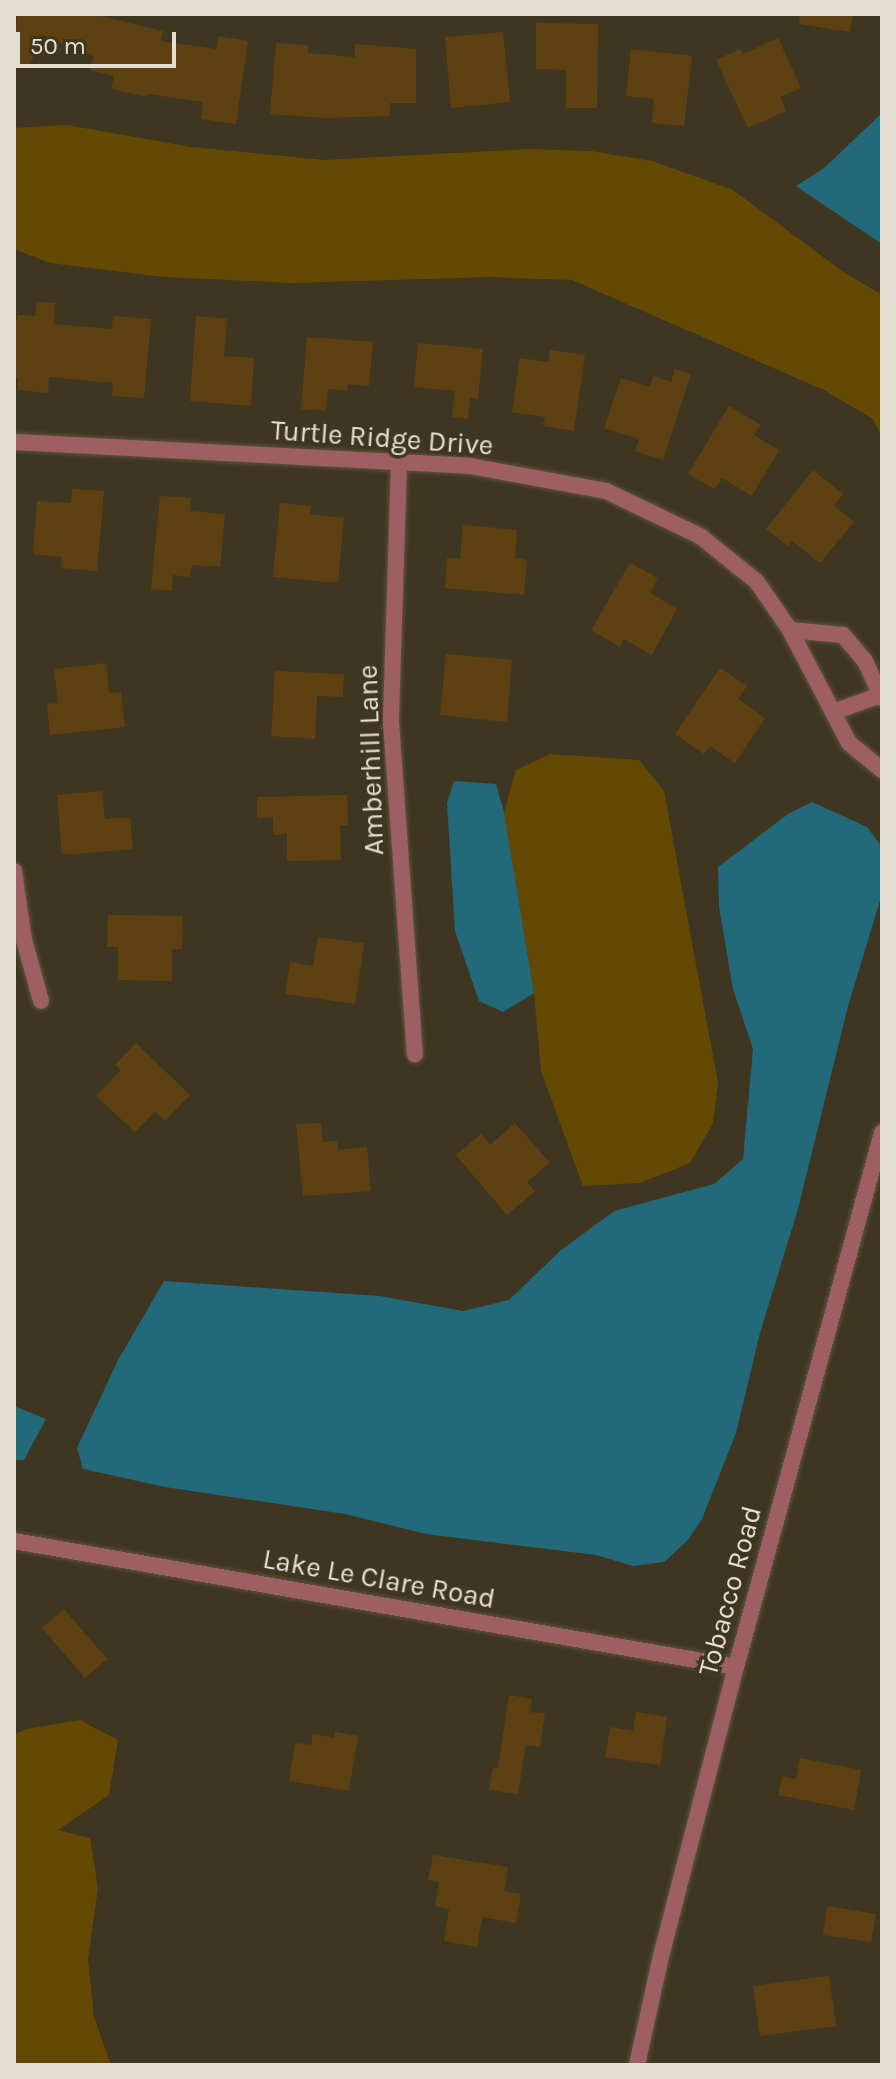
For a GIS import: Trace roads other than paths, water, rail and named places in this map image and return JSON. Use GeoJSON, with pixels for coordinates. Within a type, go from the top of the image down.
{"type":"FeatureCollection","features":[{"type":"Feature","properties":{"kind":"street","name":"Turtle Ridge Drive"},"geometry":{"type":"LineString","coordinates":[[14,442],[470,466],[606,491],[700,536],[757,582],[790,630],[849,743],[882,770]]}},
{"type":"Feature","properties":{"kind":"street","name":"Amberhill Lane"},"geometry":{"type":"LineString","coordinates":[[399,463],[391,722],[415,1054]]}},
{"type":"Feature","properties":{"kind":"street"},"geometry":{"type":"LineString","coordinates":[[790,630],[843,635],[865,661],[881,696],[833,712]]}},
{"type":"Feature","properties":{"kind":"street"},"geometry":{"type":"LineString","coordinates":[[14,871],[24,940],[41,1001]]}},
{"type":"Feature","properties":{"kind":"street","name":"Tobacco Road"},"geometry":{"type":"LineString","coordinates":[[637,2065],[660,1960],[736,1667],[882,1133]]}},
{"type":"Feature","properties":{"kind":"street","name":"Lake Le Clare Road"},"geometry":{"type":"LineString","coordinates":[[14,1541],[736,1667]]}},
{"type":"Feature","properties":{"kind":"water"},"geometry":{"type":"Polygon","coordinates":[[[882,113],[882,244],[796,186],[824,168],[882,113]]]}},
{"type":"Feature","properties":{"kind":"water"},"geometry":{"type":"Polygon","coordinates":[[[454,781],[496,784],[504,812],[534,993],[503,1012],[479,1001],[455,931],[447,803],[454,781]]]}},
{"type":"Feature","properties":{"kind":"water"},"geometry":{"type":"Polygon","coordinates":[[[812,802],[867,827],[882,847],[882,894],[848,1006],[798,1209],[760,1333],[736,1433],[702,1519],[687,1541],[664,1562],[633,1566],[596,1555],[426,1534],[345,1514],[165,1487],[83,1469],[77,1448],[118,1360],[164,1281],[380,1296],[463,1311],[509,1300],[560,1251],[614,1211],[714,1184],[743,1159],[753,1049],[733,989],[719,907],[718,867],[788,814],[812,802]]]}},
{"type":"Feature","properties":{"kind":"water"},"geometry":{"type":"Polygon","coordinates":[[[14,1406],[46,1419],[24,1460],[14,1460],[14,1406]]]}}]}
